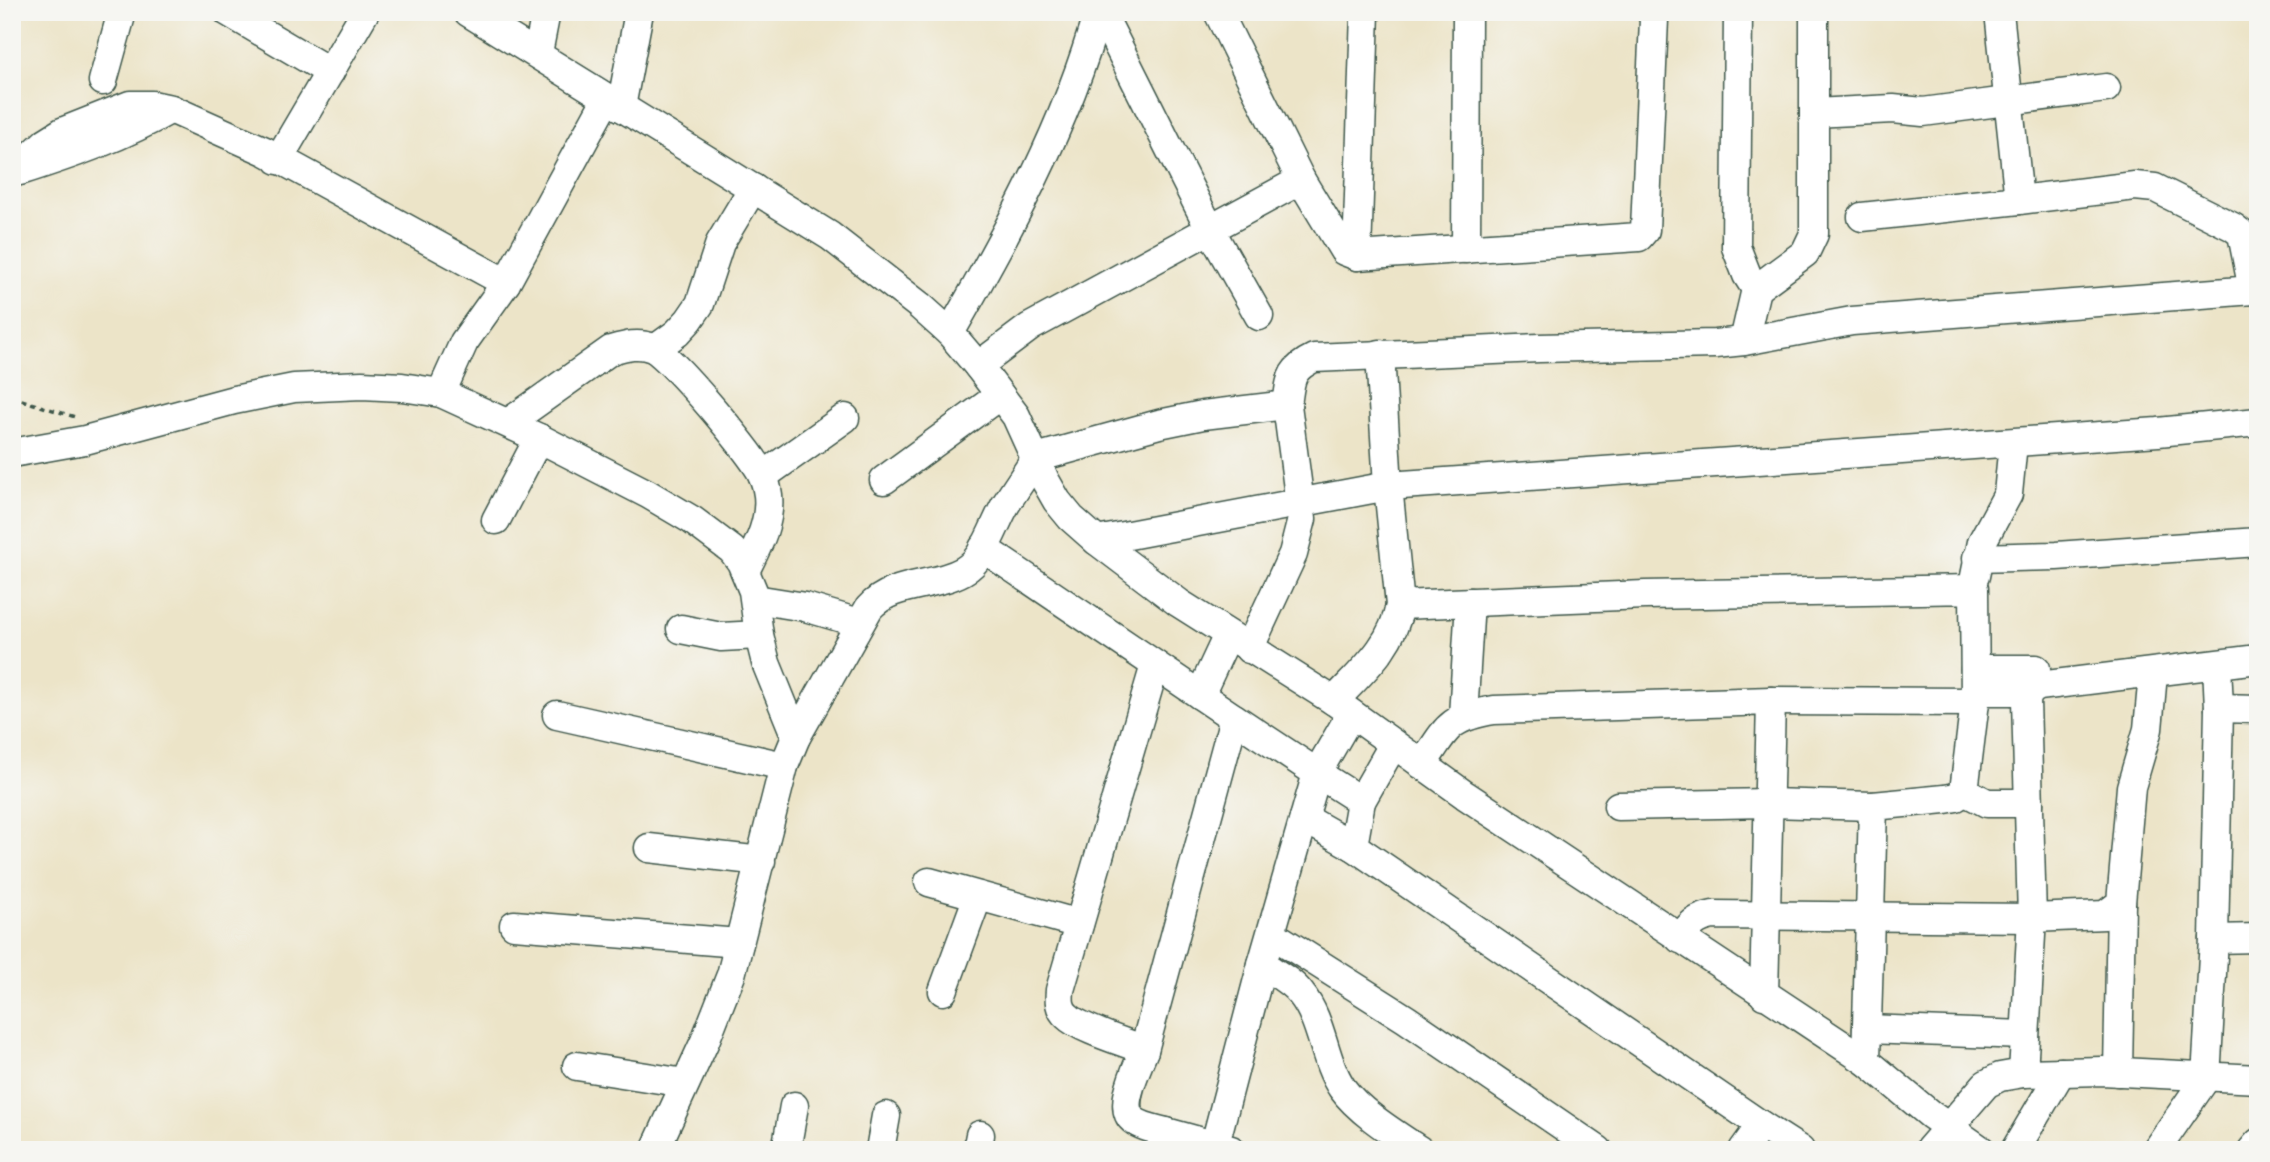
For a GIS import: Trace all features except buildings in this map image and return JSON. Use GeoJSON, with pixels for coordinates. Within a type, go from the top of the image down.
{"type":"FeatureCollection","features":[{"type":"Feature","properties":{"kind":"street"},"geometry":{"type":"LineString","coordinates":[[103,81],[122,12]]}},
{"type":"Feature","properties":{"kind":"street"},"geometry":{"type":"LineString","coordinates":[[228,12],[330,72]]}},
{"type":"Feature","properties":{"kind":"street"},"geometry":{"type":"LineString","coordinates":[[278,160],[365,12]]}},
{"type":"Feature","properties":{"kind":"street"},"geometry":{"type":"LineString","coordinates":[[468,12],[830,236],[920,306],[950,333],[1016,416],[1057,501],[1071,518],[1179,603],[1342,707],[1422,765],[1866,1061],[1981,1150]]}},
{"type":"Feature","properties":{"kind":"street"},"geometry":{"type":"LineString","coordinates":[[538,53],[546,12]]}},
{"type":"Feature","properties":{"kind":"street"},"geometry":{"type":"LineString","coordinates":[[441,393],[464,342],[506,283],[614,103],[639,12]]}},
{"type":"Feature","properties":{"kind":"street"},"geometry":{"type":"LineString","coordinates":[[1100,12],[1210,229],[1259,316]]}},
{"type":"Feature","properties":{"kind":"street"},"geometry":{"type":"LineString","coordinates":[[950,333],[1009,231],[1055,136],[1100,12]]}},
{"type":"Feature","properties":{"kind":"street"},"geometry":{"type":"LineString","coordinates":[[1218,12],[1301,180],[1344,251],[1357,256],[1639,237],[1645,230],[1654,19],[1651,12]]}},
{"type":"Feature","properties":{"kind":"street"},"geometry":{"type":"LineString","coordinates":[[1357,256],[1365,12]]}},
{"type":"Feature","properties":{"kind":"street"},"geometry":{"type":"LineString","coordinates":[[1465,249],[1467,12]]}},
{"type":"Feature","properties":{"kind":"street"},"geometry":{"type":"LineString","coordinates":[[1738,12],[1735,247],[1756,289]]}},
{"type":"Feature","properties":{"kind":"street"},"geometry":{"type":"LineString","coordinates":[[1744,341],[1756,289],[1805,253],[1814,234],[1814,12]]}},
{"type":"Feature","properties":{"kind":"street"},"geometry":{"type":"LineString","coordinates":[[2000,12],[2019,200]]}},
{"type":"Feature","properties":{"kind":"street"},"geometry":{"type":"LineString","coordinates":[[1814,113],[1893,109],[1923,112],[2106,88]]}},
{"type":"Feature","properties":{"kind":"street"},"geometry":{"type":"LineString","coordinates":[[13,173],[99,145],[170,109],[265,151],[506,283]]}},
{"type":"Feature","properties":{"kind":"street"},"geometry":{"type":"LineString","coordinates":[[978,366],[1030,327],[1301,180]]}},
{"type":"Feature","properties":{"kind":"street"},"geometry":{"type":"LineString","coordinates":[[1200,695],[1239,642],[1293,554],[1302,519],[1287,405],[1291,376],[1299,365],[1314,358],[1715,344],[1852,321],[2255,289],[2242,234],[2155,188],[2135,186],[1862,217]]}},
{"type":"Feature","properties":{"kind":"street"},"geometry":{"type":"LineString","coordinates":[[654,349],[689,320],[700,304],[720,243],[753,188]]}},
{"type":"Feature","properties":{"kind":"street"},"geometry":{"type":"LineString","coordinates":[[508,423],[611,350],[625,345],[641,344],[654,349],[693,388],[754,460],[763,476],[768,494],[766,524],[746,571]]}},
{"type":"Feature","properties":{"kind":"street"},"geometry":{"type":"LineString","coordinates":[[1234,718],[1144,1050],[1127,1097],[1126,1111],[1133,1120],[1147,1127],[1163,1141],[1223,1147],[1262,964],[1317,774],[1342,707],[1390,638],[1397,623],[1400,605],[1388,486],[1380,354]]}},
{"type":"Feature","properties":{"kind":"street"},"geometry":{"type":"LineString","coordinates":[[12,453],[85,440],[234,400],[294,388],[362,385],[441,393],[539,438],[692,520],[732,550],[746,571],[755,599],[759,635],[766,663],[796,737]]}},
{"type":"Feature","properties":{"kind":"street"},"geometry":{"type":"LineString","coordinates":[[884,480],[1000,396]]}},
{"type":"Feature","properties":{"kind":"street"},"geometry":{"type":"LineString","coordinates":[[655,1150],[719,1006],[739,943],[784,766],[796,737],[859,623],[877,599],[891,592],[962,572],[972,565],[1006,503],[1036,458],[1159,424],[1203,415],[1287,405]]}},
{"type":"Feature","properties":{"kind":"street"},"geometry":{"type":"LineString","coordinates":[[763,476],[845,418]]}},
{"type":"Feature","properties":{"kind":"street"},"geometry":{"type":"LineString","coordinates":[[1097,541],[1388,486],[2012,443],[2258,422]]}},
{"type":"Feature","properties":{"kind":"street"},"geometry":{"type":"LineString","coordinates":[[496,520],[539,438]]}},
{"type":"Feature","properties":{"kind":"street"},"geometry":{"type":"LineString","coordinates":[[1618,806],[1769,803],[1873,806],[1945,799],[1956,797],[1964,791],[1975,687],[1974,589],[1977,558],[1982,542],[2007,494],[2012,443]]}},
{"type":"Feature","properties":{"kind":"street"},"geometry":{"type":"LineString","coordinates":[[1977,558],[2056,556],[2258,541]]}},
{"type":"Feature","properties":{"kind":"street"},"geometry":{"type":"LineString","coordinates":[[983,548],[1361,801]]}},
{"type":"Feature","properties":{"kind":"street"},"geometry":{"type":"LineString","coordinates":[[1400,605],[1658,594],[1974,589]]}},
{"type":"Feature","properties":{"kind":"street"},"geometry":{"type":"LineString","coordinates":[[755,599],[805,607],[859,623]]}},
{"type":"Feature","properties":{"kind":"street"},"geometry":{"type":"LineString","coordinates":[[1463,716],[1469,602]]}},
{"type":"Feature","properties":{"kind":"street"},"geometry":{"type":"LineString","coordinates":[[681,629],[721,637],[759,635]]}},
{"type":"Feature","properties":{"kind":"street"},"geometry":{"type":"LineString","coordinates":[[2033,680],[2039,686],[2258,659]]}},
{"type":"Feature","properties":{"kind":"street"},"geometry":{"type":"LineString","coordinates":[[1144,1050],[1067,1017],[1061,1009],[1060,990],[1155,665]]}},
{"type":"Feature","properties":{"kind":"street"},"geometry":{"type":"LineString","coordinates":[[2156,1150],[2206,1078],[2214,939],[2219,708],[2217,665]]}},
{"type":"Feature","properties":{"kind":"street"},"geometry":{"type":"LineString","coordinates":[[2118,1072],[2121,903],[2131,787],[2148,729],[2153,674]]}},
{"type":"Feature","properties":{"kind":"street"},"geometry":{"type":"LineString","coordinates":[[1422,765],[1450,724],[1463,716],[1494,710],[1770,701],[1975,687],[2033,680]]}},
{"type":"Feature","properties":{"kind":"street"},"geometry":{"type":"LineString","coordinates":[[2023,1073],[2032,918],[2026,700],[2033,680]]}},
{"type":"Feature","properties":{"kind":"street"},"geometry":{"type":"LineString","coordinates":[[1764,995],[1770,701]]}},
{"type":"Feature","properties":{"kind":"street"},"geometry":{"type":"LineString","coordinates":[[2219,708],[2258,709]]}},
{"type":"Feature","properties":{"kind":"street"},"geometry":{"type":"LineString","coordinates":[[557,715],[784,766]]}},
{"type":"Feature","properties":{"kind":"street"},"geometry":{"type":"LineString","coordinates":[[1353,846],[1361,801],[1392,744]]}},
{"type":"Feature","properties":{"kind":"street"},"geometry":{"type":"LineString","coordinates":[[1964,791],[1987,803],[2029,803]]}},
{"type":"Feature","properties":{"kind":"street"},"geometry":{"type":"LineString","coordinates":[[1866,1061],[1873,806]]}},
{"type":"Feature","properties":{"kind":"street"},"geometry":{"type":"LineString","coordinates":[[1304,818],[1353,846],[1800,1150]]}},
{"type":"Feature","properties":{"kind":"street"},"geometry":{"type":"LineString","coordinates":[[649,848],[761,860]]}},
{"type":"Feature","properties":{"kind":"street"},"geometry":{"type":"LineString","coordinates":[[929,882],[1079,924]]}},
{"type":"Feature","properties":{"kind":"street"},"geometry":{"type":"LineString","coordinates":[[943,991],[978,895]]}},
{"type":"Feature","properties":{"kind":"street"},"geometry":{"type":"LineString","coordinates":[[1680,939],[1689,925],[1699,918],[1713,915],[2032,918],[2105,915],[2121,903]]}},
{"type":"Feature","properties":{"kind":"street"},"geometry":{"type":"LineString","coordinates":[[514,925],[739,943]]}},
{"type":"Feature","properties":{"kind":"street"},"geometry":{"type":"LineString","coordinates":[[1272,934],[1406,1019],[1598,1150]]}},
{"type":"Feature","properties":{"kind":"street"},"geometry":{"type":"LineString","coordinates":[[2214,939],[2258,938]]}},
{"type":"Feature","properties":{"kind":"street"},"geometry":{"type":"LineString","coordinates":[[1262,964],[1300,992],[1312,1010],[1332,1070],[1344,1091],[1369,1114],[1419,1150]]}},
{"type":"Feature","properties":{"kind":"street"},"geometry":{"type":"LineString","coordinates":[[1867,1029],[2024,1035]]}},
{"type":"Feature","properties":{"kind":"street"},"geometry":{"type":"LineString","coordinates":[[577,1066],[685,1083]]}},
{"type":"Feature","properties":{"kind":"street"},"geometry":{"type":"LineString","coordinates":[[2015,1150],[2061,1072]]}},
{"type":"Feature","properties":{"kind":"street"},"geometry":{"type":"LineString","coordinates":[[1929,1150],[1986,1084],[2000,1077],[2023,1073],[2118,1072],[2258,1079]]}},
{"type":"Feature","properties":{"kind":"street"},"geometry":{"type":"LineString","coordinates":[[786,1150],[794,1106]]}},
{"type":"Feature","properties":{"kind":"street"},"geometry":{"type":"LineString","coordinates":[[880,1150],[886,1116]]}},
{"type":"Feature","properties":{"kind":"street"},"geometry":{"type":"LineString","coordinates":[[1743,1150],[1761,1125]]}},
{"type":"Feature","properties":{"kind":"street"},"geometry":{"type":"LineString","coordinates":[[2252,1150],[2258,1143]]}},
{"type":"Feature","properties":{"kind":"path"},"geometry":{"type":"LineString","coordinates":[[12,397],[85,421]]}}]}
